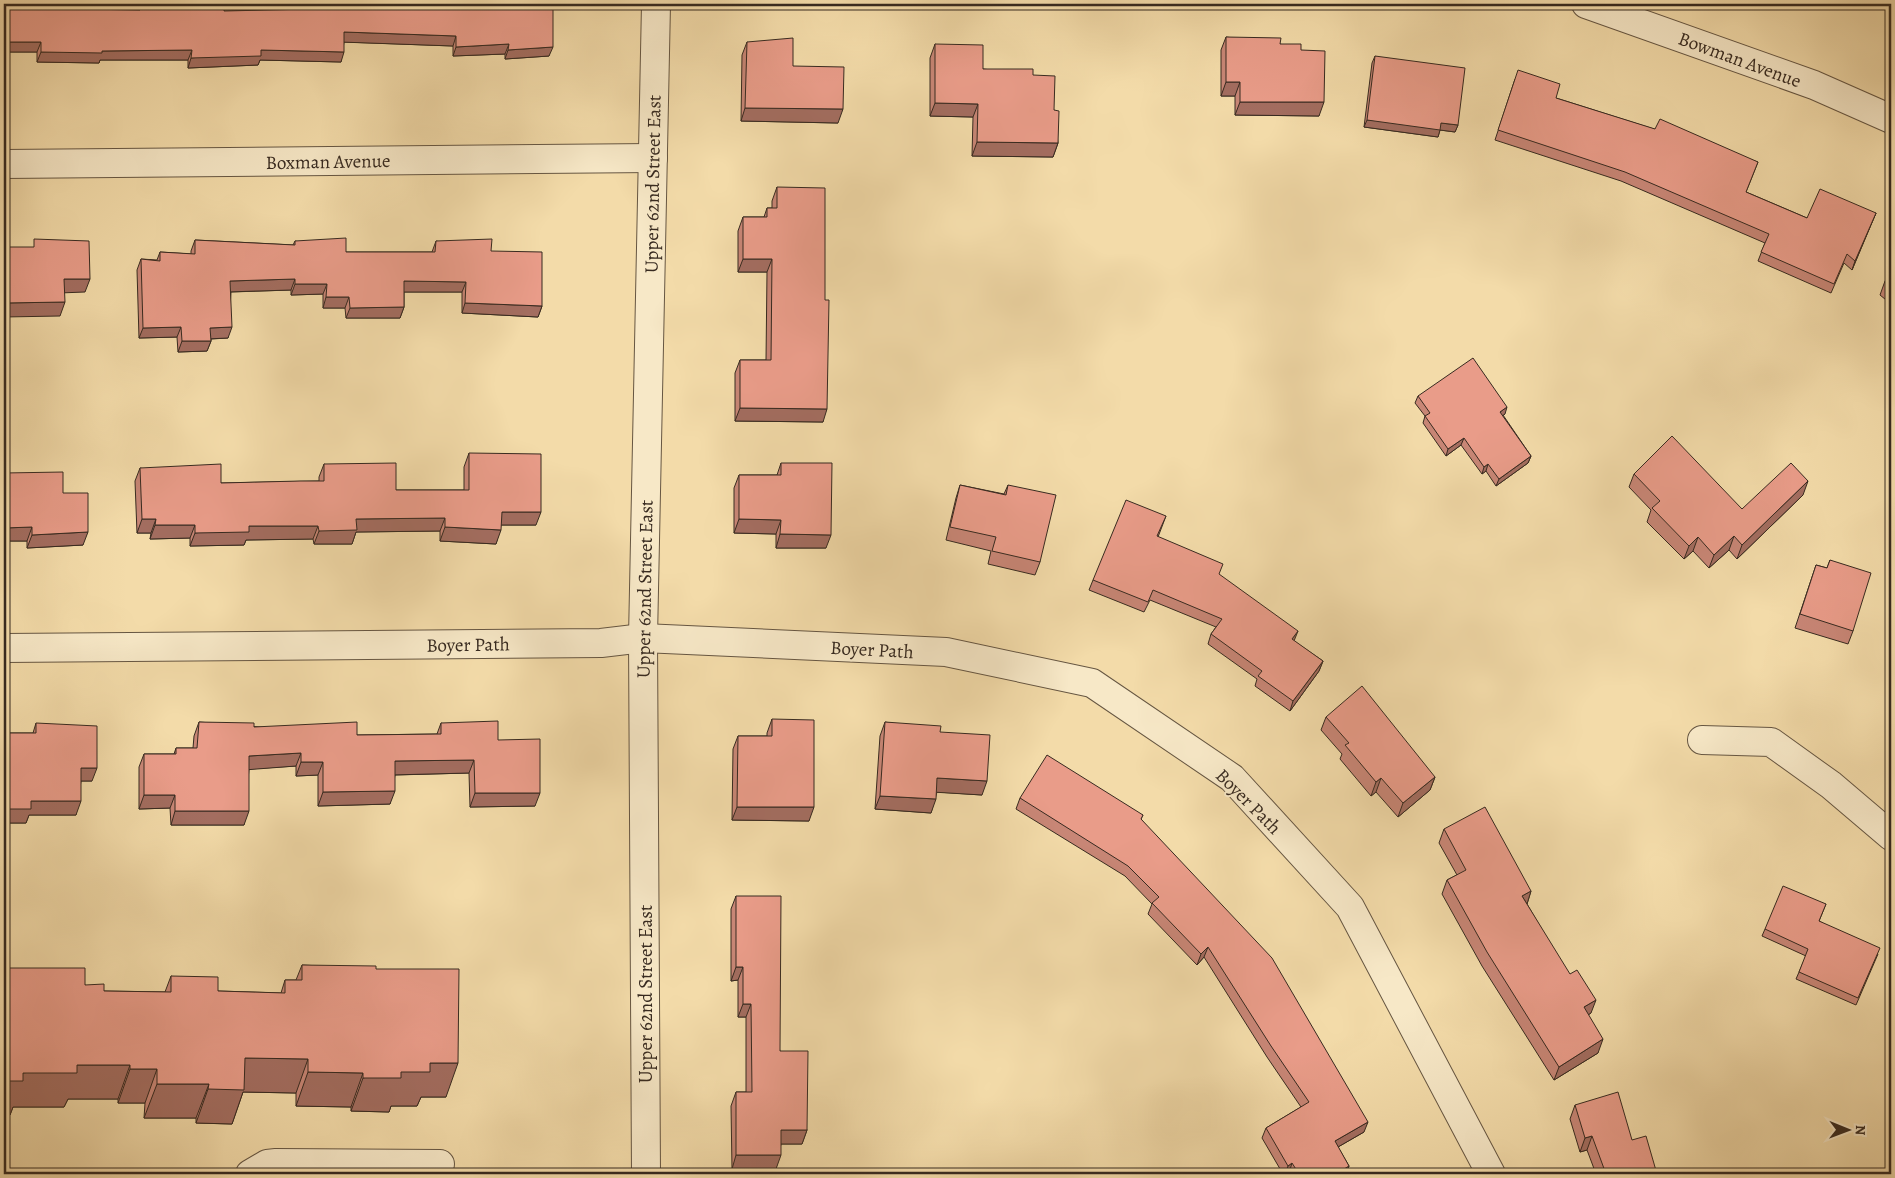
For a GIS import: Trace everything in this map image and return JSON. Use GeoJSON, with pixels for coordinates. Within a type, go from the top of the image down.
{"type":"FeatureCollection","features":[{"type":"Feature","properties":{"kind":"street","name":"Upper 62nd Street East"},"geometry":{"type":"LineString","coordinates":[[646,1174],[642,638],[656,4]]}},
{"type":"Feature","properties":{"kind":"street","name":"Bowman Avenue"},"geometry":{"type":"LineString","coordinates":[[1586,4],[1814,85],[1891,119]]}},
{"type":"Feature","properties":{"kind":"street","name":"Boxman Avenue"},"geometry":{"type":"LineString","coordinates":[[4,164],[653,158]]}},
{"type":"Feature","properties":{"kind":"street","name":"Boyer Path"},"geometry":{"type":"LineString","coordinates":[[4,648],[601,643],[642,638],[946,652],[1092,683],[1232,778],[1350,907],[1491,1174]]}},
{"type":"Feature","properties":{"kind":"street"},"geometry":{"type":"LineString","coordinates":[[1702,740],[1771,742],[1831,785],[1891,836]]}},
{"type":"Feature","properties":{"kind":"street"},"geometry":{"type":"LineString","coordinates":[[250,1174],[267,1164],[276,1163],[440,1164]]}},
{"type":"Feature","properties":{"kind":"building"},"geometry":{"type":"Polygon","coordinates":[[[4,4],[80,4],[79,9],[140,10],[140,4],[224,4],[224,11],[311,9],[311,4],[553,4],[553,47],[508,50],[509,44],[456,47],[456,36],[344,32],[344,52],[261,50],[261,56],[191,58],[192,50],[102,51],[102,53],[41,52],[41,42],[4,42],[4,4]]]}},
{"type":"Feature","properties":{"kind":"building"},"geometry":{"type":"Polygon","coordinates":[[[1226,37],[1281,38],[1280,44],[1301,44],[1301,50],[1325,51],[1324,102],[1240,102],[1240,82],[1226,82],[1226,37]]]}},
{"type":"Feature","properties":{"kind":"building"},"geometry":{"type":"Polygon","coordinates":[[[793,38],[793,66],[844,67],[843,109],[745,108],[747,42],[793,38]]]}},
{"type":"Feature","properties":{"kind":"building"},"geometry":{"type":"Polygon","coordinates":[[[935,44],[983,45],[983,69],[1033,69],[1033,75],[1055,76],[1054,110],[1059,111],[1058,143],[977,142],[978,104],[935,103],[935,44]]]}},
{"type":"Feature","properties":{"kind":"building"},"geometry":{"type":"Polygon","coordinates":[[[1375,56],[1465,68],[1458,125],[1441,123],[1440,130],[1367,120],[1375,56]]]}},
{"type":"Feature","properties":{"kind":"building"},"geometry":{"type":"Polygon","coordinates":[[[1518,70],[1560,84],[1556,98],[1655,129],[1660,119],[1758,162],[1746,192],[1807,218],[1820,189],[1876,213],[1855,261],[1847,254],[1834,284],[1761,252],[1769,234],[1625,172],[1498,130],[1518,70]]]}},
{"type":"Feature","properties":{"kind":"building"},"geometry":{"type":"Polygon","coordinates":[[[777,187],[825,188],[825,300],[829,300],[827,409],[740,408],[740,360],[771,360],[772,259],[743,259],[743,217],[767,217],[767,208],[777,208],[777,187]]]}},
{"type":"Feature","properties":{"kind":"building"},"geometry":{"type":"Polygon","coordinates":[[[346,238],[346,252],[435,252],[436,241],[492,239],[491,251],[542,252],[542,306],[465,303],[466,282],[404,281],[404,307],[350,308],[349,297],[326,297],[327,284],[295,284],[295,279],[230,281],[232,327],[210,328],[211,341],[182,341],[181,327],[143,328],[141,259],[160,261],[160,252],[195,254],[195,240],[295,245],[295,241],[346,238]]]}},
{"type":"Feature","properties":{"kind":"building"},"geometry":{"type":"Polygon","coordinates":[[[34,239],[89,241],[90,279],[64,279],[65,302],[4,303],[4,247],[34,247],[34,239]]]}},
{"type":"Feature","properties":{"kind":"building"},"geometry":{"type":"Polygon","coordinates":[[[1891,274],[1891,286],[1885,281],[1891,274]]]}},
{"type":"Feature","properties":{"kind":"building"},"geometry":{"type":"Polygon","coordinates":[[[1473,358],[1507,407],[1500,412],[1531,456],[1499,479],[1488,464],[1484,467],[1464,438],[1448,449],[1425,416],[1430,413],[1418,396],[1473,358]]]}},
{"type":"Feature","properties":{"kind":"building"},"geometry":{"type":"Polygon","coordinates":[[[1672,436],[1742,509],[1791,463],[1808,481],[1742,545],[1734,536],[1714,555],[1698,537],[1689,546],[1652,508],[1660,501],[1634,474],[1672,436]]]}},
{"type":"Feature","properties":{"kind":"building"},"geometry":{"type":"Polygon","coordinates":[[[469,453],[541,454],[541,512],[502,512],[501,530],[445,527],[445,518],[356,519],[357,530],[319,531],[318,526],[249,526],[249,532],[195,533],[195,525],[155,525],[156,519],[142,519],[140,468],[221,464],[221,483],[324,481],[324,464],[396,463],[396,490],[469,490],[469,453]]]}},
{"type":"Feature","properties":{"kind":"building"},"geometry":{"type":"Polygon","coordinates":[[[781,463],[832,463],[831,535],[780,534],[781,520],[739,519],[739,475],[781,475],[781,463]]]}},
{"type":"Feature","properties":{"kind":"building"},"geometry":{"type":"Polygon","coordinates":[[[63,472],[63,493],[88,493],[88,532],[32,535],[32,527],[4,528],[4,473],[63,472]]]}},
{"type":"Feature","properties":{"kind":"building"},"geometry":{"type":"Polygon","coordinates":[[[960,485],[1006,495],[1008,485],[1056,495],[1040,562],[992,551],[996,537],[950,527],[960,485]]]}},
{"type":"Feature","properties":{"kind":"building"},"geometry":{"type":"Polygon","coordinates":[[[1126,500],[1166,516],[1157,536],[1223,564],[1219,574],[1298,631],[1292,639],[1323,661],[1293,701],[1258,676],[1262,671],[1211,634],[1222,619],[1153,590],[1148,602],[1093,580],[1126,500]]]}},
{"type":"Feature","properties":{"kind":"building"},"geometry":{"type":"Polygon","coordinates":[[[1830,560],[1871,573],[1853,631],[1800,614],[1816,565],[1827,568],[1830,560]]]}},
{"type":"Feature","properties":{"kind":"building"},"geometry":{"type":"Polygon","coordinates":[[[1362,686],[1435,777],[1403,803],[1381,778],[1376,782],[1345,745],[1349,743],[1326,717],[1362,686]]]}},
{"type":"Feature","properties":{"kind":"building"},"geometry":{"type":"Polygon","coordinates":[[[772,719],[814,720],[814,807],[737,807],[738,736],[772,736],[772,719]]]}},
{"type":"Feature","properties":{"kind":"building"},"geometry":{"type":"Polygon","coordinates":[[[498,721],[498,740],[540,739],[540,793],[475,793],[474,760],[395,761],[395,791],[323,792],[323,762],[301,762],[301,753],[249,756],[249,811],[175,811],[175,795],[144,795],[144,754],[176,754],[176,748],[197,748],[199,722],[254,723],[254,727],[357,722],[357,735],[441,734],[441,723],[498,721]]]}},
{"type":"Feature","properties":{"kind":"building"},"geometry":{"type":"Polygon","coordinates":[[[885,722],[941,726],[940,732],[990,735],[987,781],[937,778],[936,799],[880,796],[885,722]]]}},
{"type":"Feature","properties":{"kind":"building"},"geometry":{"type":"Polygon","coordinates":[[[36,723],[97,726],[97,768],[81,768],[81,801],[31,801],[31,809],[4,809],[4,733],[36,733],[36,723]]]}},
{"type":"Feature","properties":{"kind":"building"},"geometry":{"type":"Polygon","coordinates":[[[1047,755],[1143,815],[1141,819],[1272,958],[1368,1122],[1335,1141],[1349,1166],[1336,1174],[1299,1174],[1292,1163],[1288,1166],[1266,1128],[1309,1102],[1208,947],[1201,954],[1152,903],[1159,897],[1128,866],[1020,798],[1047,755]]]}},
{"type":"Feature","properties":{"kind":"building"},"geometry":{"type":"Polygon","coordinates":[[[1485,807],[1531,891],[1522,896],[1570,974],[1577,970],[1596,1000],[1584,1007],[1603,1039],[1559,1067],[1487,952],[1447,880],[1466,870],[1444,829],[1485,807]]]}},
{"type":"Feature","properties":{"kind":"building"},"geometry":{"type":"Polygon","coordinates":[[[1783,886],[1826,904],[1819,921],[1880,948],[1858,998],[1799,972],[1808,949],[1765,929],[1783,886]]]}},
{"type":"Feature","properties":{"kind":"building"},"geometry":{"type":"Polygon","coordinates":[[[736,896],[781,896],[780,1051],[808,1051],[807,1130],[781,1130],[781,1155],[736,1155],[736,1092],[752,1092],[751,1004],[743,1004],[743,967],[736,967],[736,896]]]}},
{"type":"Feature","properties":{"kind":"building"},"geometry":{"type":"Polygon","coordinates":[[[302,965],[376,966],[376,969],[459,969],[458,1063],[430,1063],[430,1072],[401,1072],[401,1078],[363,1078],[363,1073],[308,1072],[308,1059],[245,1058],[244,1090],[208,1089],[209,1084],[157,1084],[157,1069],[130,1069],[130,1065],[77,1065],[77,1073],[23,1073],[23,1081],[4,1081],[4,968],[85,968],[85,985],[104,984],[104,991],[171,992],[171,976],[218,977],[218,991],[285,993],[285,980],[302,980],[302,965]]]}},
{"type":"Feature","properties":{"kind":"building"},"geometry":{"type":"Polygon","coordinates":[[[1618,1092],[1632,1140],[1646,1136],[1657,1174],[1606,1174],[1592,1136],[1585,1138],[1575,1105],[1618,1092]]]}}]}
